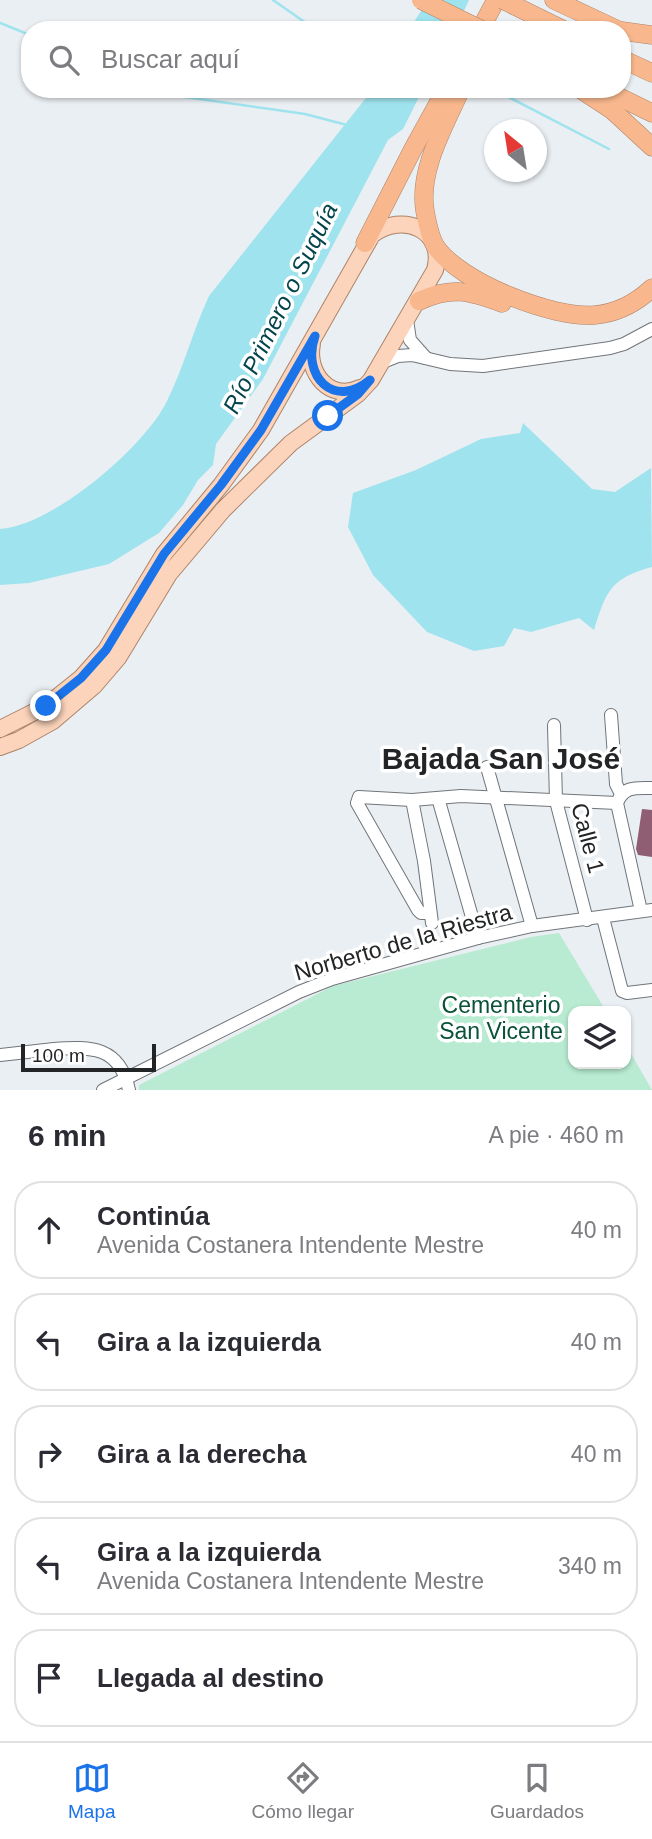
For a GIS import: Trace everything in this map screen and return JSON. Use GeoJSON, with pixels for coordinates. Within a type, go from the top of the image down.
{"type":"FeatureCollection","features":[{"type":"Feature","properties":{"kind":"highway"},"geometry":{"type":"LineString","coordinates":[[421,0],[463,21]]}},
{"type":"Feature","properties":{"kind":"highway"},"geometry":{"type":"LineString","coordinates":[[486,21],[496,0]]}},
{"type":"Feature","properties":{"kind":"highway"},"geometry":{"type":"LineString","coordinates":[[554,0],[600,21]]}},
{"type":"Feature","properties":{"kind":"highway"},"geometry":{"type":"LineString","coordinates":[[498,21],[509,2],[546,21]]}},
{"type":"Feature","properties":{"kind":"highway"},"geometry":{"type":"LineString","coordinates":[[631,32],[652,35]]}},
{"type":"Feature","properties":{"kind":"highway"},"geometry":{"type":"LineString","coordinates":[[631,63],[652,73]]}},
{"type":"Feature","properties":{"kind":"highway"},"geometry":{"type":"LineString","coordinates":[[365,243],[441,98]]}},
{"type":"Feature","properties":{"kind":"highway"},"geometry":{"type":"LineString","coordinates":[[457,98],[426,178],[425,211],[435,246],[468,276],[561,313],[608,313],[628,305],[652,288]]}},
{"type":"Feature","properties":{"kind":"highway"},"geometry":{"type":"LineString","coordinates":[[593,98],[622,118],[652,147]]}},
{"type":"Feature","properties":{"kind":"highway"},"geometry":{"type":"LineString","coordinates":[[621,98],[652,113]]}},
{"type":"Feature","properties":{"kind":"highway"},"geometry":{"type":"LineString","coordinates":[[419,301],[458,290],[542,318],[565,324],[587,325],[622,318],[652,301]]}},
{"type":"Feature","properties":{"kind":"main road"},"geometry":{"type":"LineString","coordinates":[[0,729],[46,706],[94,665],[118,633],[164,554],[221,485],[261,430],[365,243],[377,231],[401,223],[422,231],[435,246],[438,257],[435,270],[370,380],[358,394],[274,459],[223,510],[169,574],[118,658],[94,686],[53,721],[0,747]]}},
{"type":"Feature","properties":{"kind":"main road"},"geometry":{"type":"LineString","coordinates":[[315,336],[311,360],[321,382],[332,389],[348,392],[370,380]]}},
{"type":"Feature","properties":{"kind":"street"},"geometry":{"type":"LineString","coordinates":[[407,320],[410,340],[426,358]]}},
{"type":"Feature","properties":{"kind":"street"},"geometry":{"type":"LineString","coordinates":[[383,362],[404,355],[466,366],[491,365],[610,348],[632,341],[652,329]]}},
{"type":"Feature","properties":{"kind":"street"},"geometry":{"type":"LineString","coordinates":[[611,715],[619,798],[647,910]]}},
{"type":"Feature","properties":{"kind":"street","name":"Calle 1"},"geometry":{"type":"LineString","coordinates":[[554,725],[556,801],[587,920]]}},
{"type":"Feature","properties":{"kind":"street"},"geometry":{"type":"LineString","coordinates":[[487,767],[531,926]]}},
{"type":"Feature","properties":{"kind":"street"},"geometry":{"type":"LineString","coordinates":[[412,800],[431,918],[418,910],[357,799],[364,796],[412,800],[461,796],[556,801],[619,798],[630,788],[652,788]]}},
{"type":"Feature","properties":{"kind":"street"},"geometry":{"type":"LineString","coordinates":[[438,798],[478,938]]}},
{"type":"Feature","properties":{"kind":"street","name":"Norberto de la Riestra"},"geometry":{"type":"LineString","coordinates":[[103,1090],[128,1085],[316,985],[478,938],[531,926],[647,910]]}},
{"type":"Feature","properties":{"kind":"street"},"geometry":{"type":"LineString","coordinates":[[603,918],[622,991],[626,993],[652,990]]}},
{"type":"Feature","properties":{"kind":"street"},"geometry":{"type":"LineString","coordinates":[[0,1055],[76,1047],[91,1048],[112,1057],[119,1064],[128,1085]]}},
{"type":"Feature","properties":{"kind":"green space","name":"Cementerio San Vicente"},"geometry":{"type":"Polygon","coordinates":[[[559,933],[603,1006],[568,1006],[568,1069],[631,1069],[631,1054],[652,1090],[139,1090],[139,1085],[333,986],[531,937],[559,933]]]}},
{"type":"Feature","properties":{"kind":"water"},"geometry":{"type":"Polygon","coordinates":[[[428,0],[469,0],[459,21],[415,21],[428,0]]]}},
{"type":"Feature","properties":{"kind":"water","name":"Río Primero o Suquía"},"geometry":{"type":"Polygon","coordinates":[[[366,98],[418,98],[403,129],[388,140],[263,379],[216,444],[213,465],[198,480],[183,505],[159,533],[109,564],[29,583],[0,585],[0,529],[21,525],[70,499],[95,481],[139,440],[156,420],[167,401],[209,296],[366,98]]]}},
{"type":"Feature","properties":{"kind":"water"},"geometry":{"type":"Polygon","coordinates":[[[523,423],[592,489],[615,492],[651,468],[652,567],[627,576],[612,588],[602,605],[594,630],[579,618],[531,632],[514,628],[504,646],[474,651],[427,632],[373,575],[348,527],[353,493],[416,470],[481,439],[520,433],[523,423]]]}},
{"type":"Feature","properties":{"kind":"building"},"geometry":{"type":"Polygon","coordinates":[[[642,809],[652,810],[652,857],[638,855],[636,849],[642,809]]]}},
{"type":"Feature","properties":{"kind":"waterway"},"geometry":{"type":"LineString","coordinates":[[273,0],[303,21]]}},
{"type":"Feature","properties":{"kind":"waterway"},"geometry":{"type":"LineString","coordinates":[[0,23],[21,31]]}},
{"type":"Feature","properties":{"kind":"waterway"},"geometry":{"type":"LineString","coordinates":[[192,98],[305,114],[347,125]]}},
{"type":"Feature","properties":{"kind":"waterway"},"geometry":{"type":"LineString","coordinates":[[510,98],[609,149]]}},
{"type":"Feature","properties":{"kind":"district","name":"Bajada San José"},"geometry":{"type":"Point","coordinates":[501,758]}},
{"type":"Feature","properties":{"kind":"route"},"geometry":{"type":"LineString","coordinates":[[46,706],[81,678],[106,650],[164,554],[250,447],[315,336],[311,360],[321,382],[332,389],[348,392],[370,380],[358,394],[328,416]]}}]}
